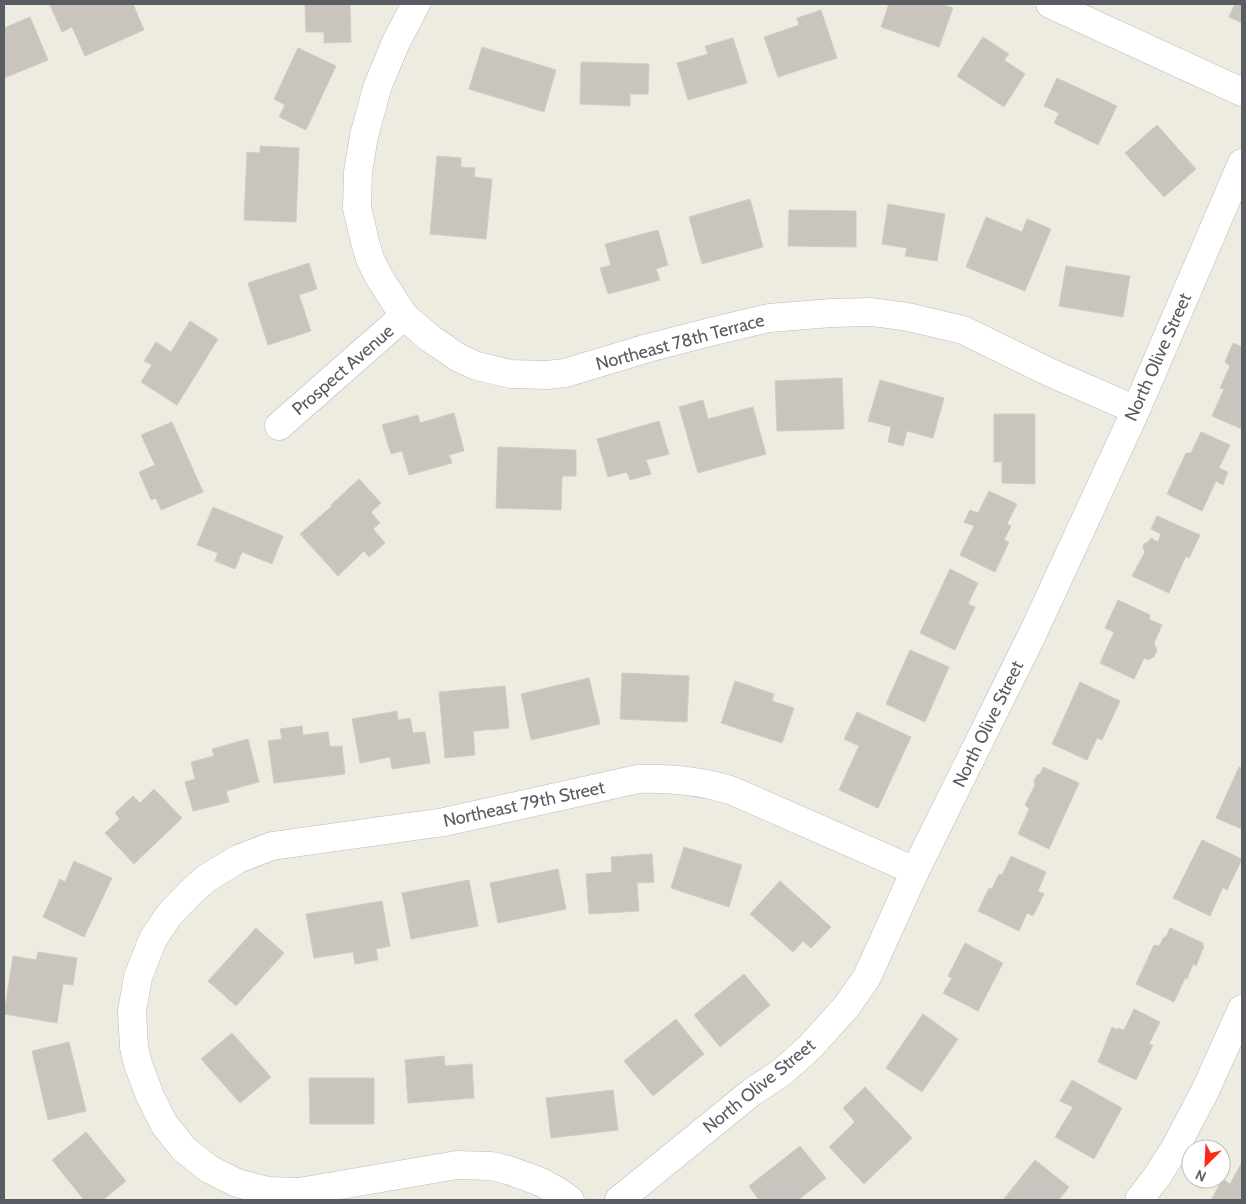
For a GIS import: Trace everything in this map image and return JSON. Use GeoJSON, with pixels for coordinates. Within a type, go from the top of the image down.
{"type":"FeatureCollection","features":[{"type":"Feature","properties":{"kind":"street","name":"Prospect Avenue"},"geometry":{"type":"LineString","coordinates":[[279,426],[404,316],[370,259],[357,208],[358,172],[364,136],[378,88],[396,42],[416,4]]}},
{"type":"Feature","properties":{"kind":"street"},"geometry":{"type":"LineString","coordinates":[[1050,4],[1242,92]]}},
{"type":"Feature","properties":{"kind":"street","name":"North Olive Street"},"geometry":{"type":"LineString","coordinates":[[619,1200],[752,1092],[782,1072],[810,1047],[846,1006],[867,977],[915,871],[1032,635],[1136,410],[1242,163]]}},
{"type":"Feature","properties":{"kind":"street","name":"Northeast 78th Terrace"},"geometry":{"type":"LineString","coordinates":[[404,316],[431,339],[459,358],[477,366],[511,374],[547,375],[565,373],[648,348],[770,318],[864,312],[899,316],[963,330],[1049,372],[1136,410]]}},
{"type":"Feature","properties":{"kind":"street","name":"Northeast 79th Street"},"geometry":{"type":"LineString","coordinates":[[570,1200],[541,1182],[491,1166],[457,1165],[299,1192],[260,1189],[238,1183],[209,1169],[184,1149],[164,1124],[150,1096],[134,1047],[132,1012],[138,977],[153,939],[169,915],[207,878],[238,859],[272,846],[444,822],[638,779],[656,778],[695,782],[732,791],[915,871]]}},
{"type":"Feature","properties":{"kind":"street"},"geometry":{"type":"LineString","coordinates":[[1140,1200],[1175,1148],[1205,1091],[1242,1009]]}},
{"type":"Feature","properties":{"kind":"building"},"geometry":{"type":"Polygon","coordinates":[[[133,4],[144,30],[85,56],[72,27],[62,32],[50,5],[133,4]]]}},
{"type":"Feature","properties":{"kind":"building"},"geometry":{"type":"Polygon","coordinates":[[[305,4],[350,4],[351,42],[324,43],[324,32],[306,32],[305,4]]]}},
{"type":"Feature","properties":{"kind":"building"},"geometry":{"type":"Polygon","coordinates":[[[889,4],[940,4],[953,8],[939,47],[881,27],[889,4]]]}},
{"type":"Feature","properties":{"kind":"building"},"geometry":{"type":"Polygon","coordinates":[[[1235,4],[1242,4],[1242,23],[1229,17],[1235,4]]]}},
{"type":"Feature","properties":{"kind":"building"},"geometry":{"type":"Polygon","coordinates":[[[821,10],[837,58],[778,77],[764,37],[799,25],[797,18],[821,10]]]}},
{"type":"Feature","properties":{"kind":"building"},"geometry":{"type":"Polygon","coordinates":[[[30,17],[48,60],[4,78],[4,28],[30,17]]]}},
{"type":"Feature","properties":{"kind":"building"},"geometry":{"type":"Polygon","coordinates":[[[983,37],[1009,54],[1004,60],[1025,74],[1004,107],[957,76],[983,37]]]}},
{"type":"Feature","properties":{"kind":"building"},"geometry":{"type":"Polygon","coordinates":[[[733,38],[747,83],[688,100],[677,63],[708,54],[705,46],[733,38]]]}},
{"type":"Feature","properties":{"kind":"building"},"geometry":{"type":"Polygon","coordinates":[[[482,47],[556,70],[544,112],[469,89],[482,47]]]}},
{"type":"Feature","properties":{"kind":"building"},"geometry":{"type":"Polygon","coordinates":[[[298,48],[336,66],[306,130],[279,117],[285,105],[274,99],[298,48]]]}},
{"type":"Feature","properties":{"kind":"building"},"geometry":{"type":"Polygon","coordinates":[[[581,62],[649,64],[648,94],[630,94],[630,106],[580,104],[581,62]]]}},
{"type":"Feature","properties":{"kind":"building"},"geometry":{"type":"Polygon","coordinates":[[[1057,78],[1117,106],[1098,145],[1054,123],[1059,113],[1044,106],[1057,78]]]}},
{"type":"Feature","properties":{"kind":"building"},"geometry":{"type":"Polygon","coordinates":[[[1157,125],[1196,169],[1164,197],[1125,153],[1157,125]]]}},
{"type":"Feature","properties":{"kind":"building"},"geometry":{"type":"Polygon","coordinates":[[[260,146],[299,148],[296,222],[244,220],[247,152],[260,153],[260,146]]]}},
{"type":"Feature","properties":{"kind":"building"},"geometry":{"type":"Polygon","coordinates":[[[437,156],[461,158],[461,167],[475,168],[474,177],[492,179],[486,239],[430,234],[437,156]]]}},
{"type":"Feature","properties":{"kind":"building"},"geometry":{"type":"Polygon","coordinates":[[[750,199],[763,247],[702,264],[689,217],[750,199]]]}},
{"type":"Feature","properties":{"kind":"building"},"geometry":{"type":"Polygon","coordinates":[[[888,204],[945,214],[937,261],[905,256],[907,248],[882,244],[888,204]]]}},
{"type":"Feature","properties":{"kind":"building"},"geometry":{"type":"Polygon","coordinates":[[[789,210],[856,211],[856,247],[788,246],[789,210]]]}},
{"type":"Feature","properties":{"kind":"building"},"geometry":{"type":"Polygon","coordinates":[[[986,217],[1022,232],[1027,219],[1051,229],[1025,291],[966,267],[986,217]]]}},
{"type":"Feature","properties":{"kind":"building"},"geometry":{"type":"Polygon","coordinates":[[[658,230],[668,265],[656,269],[660,280],[608,294],[600,268],[611,265],[605,244],[658,230]]]}},
{"type":"Feature","properties":{"kind":"building"},"geometry":{"type":"Polygon","coordinates":[[[309,263],[317,289],[299,295],[311,331],[268,345],[248,283],[309,263]]]}},
{"type":"Feature","properties":{"kind":"building"},"geometry":{"type":"Polygon","coordinates":[[[1066,266],[1130,276],[1123,317],[1059,306],[1066,266]]]}},
{"type":"Feature","properties":{"kind":"building"},"geometry":{"type":"Polygon","coordinates":[[[190,321],[218,339],[177,405],[141,382],[152,365],[144,361],[156,342],[171,352],[190,321]]]}},
{"type":"Feature","properties":{"kind":"building"},"geometry":{"type":"Polygon","coordinates":[[[1233,343],[1242,347],[1242,429],[1212,416],[1224,389],[1220,388],[1230,366],[1225,362],[1233,343]]]}},
{"type":"Feature","properties":{"kind":"building"},"geometry":{"type":"Polygon","coordinates":[[[842,378],[844,429],[777,431],[775,381],[842,378]]]}},
{"type":"Feature","properties":{"kind":"building"},"geometry":{"type":"Polygon","coordinates":[[[880,380],[944,398],[933,438],[907,431],[903,446],[888,442],[891,427],[868,421],[880,380]]]}},
{"type":"Feature","properties":{"kind":"building"},"geometry":{"type":"Polygon","coordinates":[[[703,400],[708,419],[753,407],[766,454],[698,473],[679,407],[703,400]]]}},
{"type":"Feature","properties":{"kind":"building"},"geometry":{"type":"Polygon","coordinates":[[[454,413],[464,451],[449,455],[452,463],[409,475],[402,451],[391,454],[382,425],[418,415],[420,423],[454,413]]]}},
{"type":"Feature","properties":{"kind":"building"},"geometry":{"type":"Polygon","coordinates":[[[994,414],[1035,414],[1035,484],[1002,483],[1002,462],[994,462],[994,414]]]}},
{"type":"Feature","properties":{"kind":"building"},"geometry":{"type":"Polygon","coordinates":[[[659,421],[669,454],[646,460],[651,474],[630,480],[627,472],[608,477],[597,439],[659,421]]]}},
{"type":"Feature","properties":{"kind":"building"},"geometry":{"type":"Polygon","coordinates":[[[172,422],[203,492],[161,510],[156,498],[151,500],[139,472],[155,465],[141,435],[172,422]]]}},
{"type":"Feature","properties":{"kind":"building"},"geometry":{"type":"Polygon","coordinates":[[[1201,432],[1230,445],[1219,468],[1228,472],[1223,485],[1216,481],[1202,511],[1167,494],[1186,453],[1191,453],[1201,432]]]}},
{"type":"Feature","properties":{"kind":"building"},"geometry":{"type":"Polygon","coordinates":[[[498,447],[576,450],[576,476],[562,476],[561,510],[496,508],[498,447]]]}},
{"type":"Feature","properties":{"kind":"building"},"geometry":{"type":"Polygon","coordinates":[[[359,479],[381,503],[371,512],[380,523],[373,529],[385,543],[369,557],[364,551],[338,576],[300,534],[359,479]]]}},
{"type":"Feature","properties":{"kind":"building"},"geometry":{"type":"Polygon","coordinates":[[[989,491],[1017,504],[1007,524],[1011,526],[1004,540],[1009,542],[995,572],[960,555],[974,526],[964,522],[970,510],[978,513],[989,491]]]}},
{"type":"Feature","properties":{"kind":"building"},"geometry":{"type":"Polygon","coordinates":[[[213,507],[283,536],[272,564],[242,552],[235,569],[215,561],[218,553],[197,545],[213,507]]]}},
{"type":"Feature","properties":{"kind":"building"},"geometry":{"type":"Polygon","coordinates":[[[1157,516],[1200,535],[1189,558],[1186,556],[1169,593],[1132,576],[1145,552],[1144,544],[1151,538],[1158,542],[1161,534],[1151,529],[1157,516]]]}},
{"type":"Feature","properties":{"kind":"building"},"geometry":{"type":"Polygon","coordinates":[[[950,569],[978,583],[968,604],[975,607],[955,650],[920,633],[950,569]]]}},
{"type":"Feature","properties":{"kind":"building"},"geometry":{"type":"Polygon","coordinates":[[[1118,600],[1150,615],[1149,619],[1162,625],[1154,643],[1157,650],[1154,657],[1148,660],[1144,658],[1134,679],[1100,663],[1114,632],[1105,628],[1118,600]]]}},
{"type":"Feature","properties":{"kind":"building"},"geometry":{"type":"Polygon","coordinates":[[[910,650],[949,667],[925,722],[886,704],[910,650]]]}},
{"type":"Feature","properties":{"kind":"building"},"geometry":{"type":"Polygon","coordinates":[[[622,673],[689,676],[687,722],[620,719],[622,673]]]}},
{"type":"Feature","properties":{"kind":"building"},"geometry":{"type":"Polygon","coordinates":[[[589,678],[600,724],[531,740],[521,694],[589,678]]]}},
{"type":"Feature","properties":{"kind":"building"},"geometry":{"type":"Polygon","coordinates":[[[735,681],[774,694],[772,701],[794,708],[782,743],[721,723],[735,681]]]}},
{"type":"Feature","properties":{"kind":"building"},"geometry":{"type":"Polygon","coordinates":[[[1080,682],[1120,701],[1102,740],[1097,738],[1087,760],[1052,744],[1080,682]]]}},
{"type":"Feature","properties":{"kind":"building"},"geometry":{"type":"Polygon","coordinates":[[[505,686],[509,728],[473,731],[475,755],[445,758],[439,692],[505,686]]]}},
{"type":"Feature","properties":{"kind":"building"},"geometry":{"type":"Polygon","coordinates":[[[397,711],[398,720],[410,718],[413,733],[425,732],[430,763],[392,769],[390,757],[360,763],[352,719],[397,711]]]}},
{"type":"Feature","properties":{"kind":"building"},"geometry":{"type":"Polygon","coordinates":[[[857,712],[911,737],[878,808],[839,790],[859,746],[844,739],[857,712]]]}},
{"type":"Feature","properties":{"kind":"building"},"geometry":{"type":"Polygon","coordinates":[[[302,726],[303,735],[328,732],[330,747],[342,746],[345,774],[274,783],[268,741],[282,739],[280,729],[302,726]]]}},
{"type":"Feature","properties":{"kind":"building"},"geometry":{"type":"Polygon","coordinates":[[[248,739],[259,782],[226,791],[229,802],[193,811],[185,782],[195,779],[191,762],[214,756],[212,749],[248,739]]]}},
{"type":"Feature","properties":{"kind":"building"},"geometry":{"type":"Polygon","coordinates":[[[1043,767],[1079,783],[1049,849],[1018,834],[1029,809],[1025,805],[1035,785],[1034,781],[1043,767]]]}},
{"type":"Feature","properties":{"kind":"building"},"geometry":{"type":"Polygon","coordinates":[[[1239,767],[1242,768],[1242,829],[1216,818],[1239,767]]]}},
{"type":"Feature","properties":{"kind":"building"},"geometry":{"type":"Polygon","coordinates":[[[154,789],[182,818],[134,864],[105,833],[120,819],[115,813],[133,796],[140,803],[154,789]]]}},
{"type":"Feature","properties":{"kind":"building"},"geometry":{"type":"Polygon","coordinates":[[[1202,840],[1242,859],[1227,890],[1223,887],[1210,916],[1173,898],[1202,840]]]}},
{"type":"Feature","properties":{"kind":"building"},"geometry":{"type":"Polygon","coordinates":[[[684,847],[742,865],[729,907],[671,888],[684,847]]]}},
{"type":"Feature","properties":{"kind":"building"},"geometry":{"type":"Polygon","coordinates":[[[652,854],[654,882],[637,883],[639,911],[589,914],[586,874],[612,872],[611,857],[652,854]]]}},
{"type":"Feature","properties":{"kind":"building"},"geometry":{"type":"Polygon","coordinates":[[[1011,856],[1046,872],[1038,891],[1044,894],[1033,916],[1027,913],[1019,931],[978,911],[989,888],[992,889],[999,874],[1002,875],[1011,856]]]}},
{"type":"Feature","properties":{"kind":"building"},"geometry":{"type":"Polygon","coordinates":[[[74,861],[112,878],[84,937],[43,917],[60,879],[65,882],[74,861]]]}},
{"type":"Feature","properties":{"kind":"building"},"geometry":{"type":"Polygon","coordinates":[[[558,869],[566,909],[498,923],[490,883],[558,869]]]}},
{"type":"Feature","properties":{"kind":"building"},"geometry":{"type":"Polygon","coordinates":[[[469,880],[478,926],[411,939],[402,893],[469,880]]]}},
{"type":"Feature","properties":{"kind":"building"},"geometry":{"type":"Polygon","coordinates":[[[780,881],[831,927],[811,948],[803,941],[793,952],[750,914],[780,881]]]}},
{"type":"Feature","properties":{"kind":"building"},"geometry":{"type":"Polygon","coordinates":[[[382,901],[390,946],[376,949],[378,960],[355,964],[353,952],[314,958],[306,914],[382,901]]]}},
{"type":"Feature","properties":{"kind":"building"},"geometry":{"type":"Polygon","coordinates":[[[256,928],[284,953],[236,1006],[208,981],[256,928]]]}},
{"type":"Feature","properties":{"kind":"building"},"geometry":{"type":"Polygon","coordinates":[[[1170,928],[1203,943],[1202,945],[1204,946],[1196,966],[1193,964],[1174,1002],[1136,984],[1154,945],[1159,946],[1170,928]]]}},
{"type":"Feature","properties":{"kind":"building"},"geometry":{"type":"Polygon","coordinates":[[[965,943],[1003,963],[978,1011],[943,993],[952,978],[948,976],[965,943]]]}},
{"type":"Feature","properties":{"kind":"building"},"geometry":{"type":"Polygon","coordinates":[[[38,952],[77,958],[73,985],[63,984],[57,1023],[4,1014],[13,956],[36,960],[38,952]]]}},
{"type":"Feature","properties":{"kind":"building"},"geometry":{"type":"Polygon","coordinates":[[[744,974],[770,1005],[720,1047],[694,1015],[744,974]]]}},
{"type":"Feature","properties":{"kind":"building"},"geometry":{"type":"Polygon","coordinates":[[[1134,1009],[1160,1022],[1149,1044],[1153,1045],[1136,1080],[1098,1062],[1112,1027],[1117,1030],[1118,1028],[1124,1030],[1134,1009]]]}},
{"type":"Feature","properties":{"kind":"building"},"geometry":{"type":"Polygon","coordinates":[[[923,1014],[958,1039],[922,1092],[886,1068],[923,1014]]]}},
{"type":"Feature","properties":{"kind":"building"},"geometry":{"type":"Polygon","coordinates":[[[676,1019],[704,1054],[653,1096],[624,1061],[676,1019]]]}},
{"type":"Feature","properties":{"kind":"building"},"geometry":{"type":"Polygon","coordinates":[[[232,1033],[271,1077],[240,1103],[201,1059],[232,1033]]]}},
{"type":"Feature","properties":{"kind":"building"},"geometry":{"type":"Polygon","coordinates":[[[69,1042],[86,1111],[48,1120],[32,1051],[69,1042]]]}},
{"type":"Feature","properties":{"kind":"building"},"geometry":{"type":"Polygon","coordinates":[[[444,1056],[445,1066],[472,1064],[474,1098],[408,1103],[405,1060],[444,1056]]]}},
{"type":"Feature","properties":{"kind":"building"},"geometry":{"type":"Polygon","coordinates":[[[309,1078],[374,1078],[374,1124],[310,1124],[309,1078]]]}},
{"type":"Feature","properties":{"kind":"building"},"geometry":{"type":"Polygon","coordinates":[[[1072,1080],[1122,1108],[1094,1159],[1055,1137],[1073,1107],[1060,1101],[1072,1080]]]}},
{"type":"Feature","properties":{"kind":"building"},"geometry":{"type":"Polygon","coordinates":[[[865,1087],[912,1138],[864,1184],[829,1147],[855,1122],[843,1108],[865,1087]]]}},
{"type":"Feature","properties":{"kind":"building"},"geometry":{"type":"Polygon","coordinates":[[[613,1090],[618,1130],[551,1138],[546,1098],[613,1090]]]}},
{"type":"Feature","properties":{"kind":"building"},"geometry":{"type":"Polygon","coordinates":[[[86,1132],[126,1181],[103,1200],[84,1200],[52,1160],[86,1132]]]}},
{"type":"Feature","properties":{"kind":"building"},"geometry":{"type":"Polygon","coordinates":[[[800,1146],[826,1178],[798,1200],[759,1200],[749,1186],[800,1146]]]}},
{"type":"Feature","properties":{"kind":"building"},"geometry":{"type":"Polygon","coordinates":[[[1035,1160],[1069,1187],[1059,1200],[1003,1200],[1035,1160]]]}},
{"type":"Feature","properties":{"kind":"building"},"geometry":{"type":"Polygon","coordinates":[[[1242,1162],[1242,1200],[1211,1200],[1217,1189],[1231,1189],[1231,1182],[1242,1162]]]}}]}
